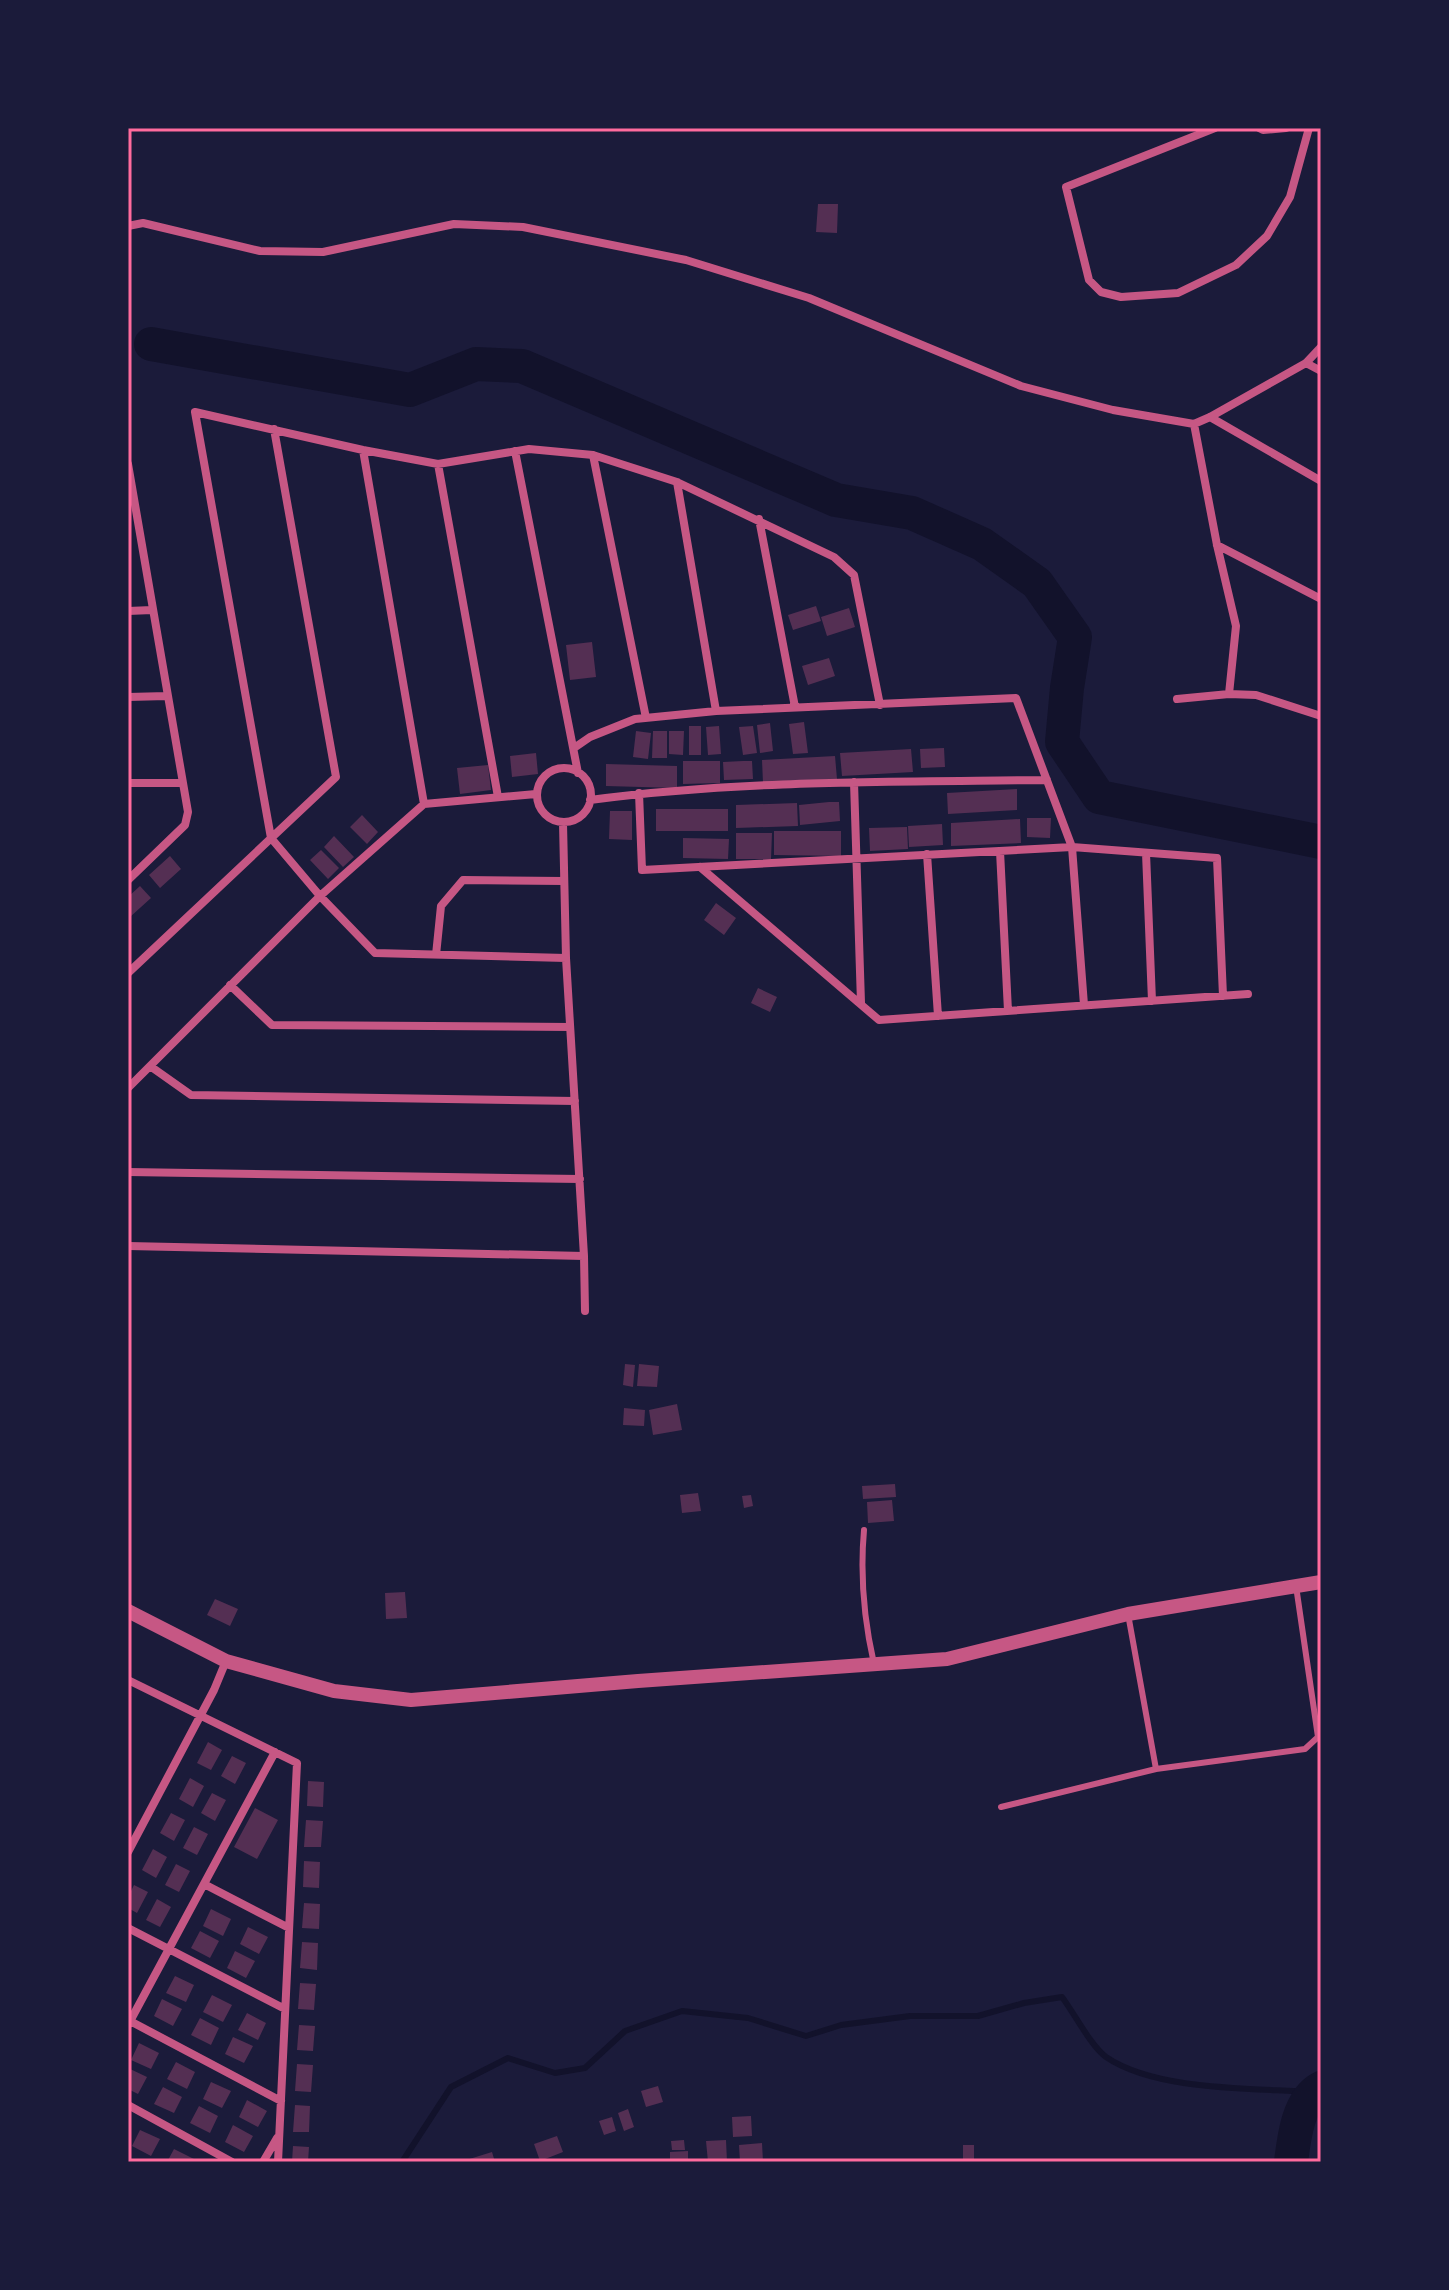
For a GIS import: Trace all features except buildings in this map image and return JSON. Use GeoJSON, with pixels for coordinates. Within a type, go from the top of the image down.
{"type":"FeatureCollection","features":[{"type":"Feature","properties":{"kind":"street"},"geometry":{"type":"LineString","coordinates":[[1215,128],[1066,187],[1089,280],[1101,292],[1121,297],[1178,293],[1236,265],[1267,236],[1290,197],[1309,128]]}},
{"type":"Feature","properties":{"kind":"street"},"geometry":{"type":"LineString","coordinates":[[1259,128],[1286,128]]}},
{"type":"Feature","properties":{"kind":"street"},"geometry":{"type":"LineString","coordinates":[[128,226],[143,223],[260,251],[323,252],[454,224],[523,227],[686,260],[809,298],[1021,386],[1113,410],[1194,424],[1306,363],[1321,347]]}},
{"type":"Feature","properties":{"kind":"street"},"geometry":{"type":"LineString","coordinates":[[1306,363],[1321,371]]}},
{"type":"Feature","properties":{"kind":"street"},"geometry":{"type":"LineString","coordinates":[[566,958],[375,953],[320,896],[271,838],[195,412],[438,464],[529,449],[593,455],[677,482],[834,557],[854,575],[880,705]]}},
{"type":"Feature","properties":{"kind":"street"},"geometry":{"type":"LineString","coordinates":[[1210,417],[1321,481]]}},
{"type":"Feature","properties":{"kind":"street"},"geometry":{"type":"LineString","coordinates":[[1194,424],[1236,626],[1229,694]]}},
{"type":"Feature","properties":{"kind":"street"},"geometry":{"type":"LineString","coordinates":[[128,973],[336,777],[274,429]]}},
{"type":"Feature","properties":{"kind":"street"},"geometry":{"type":"LineString","coordinates":[[363,450],[424,804]]}},
{"type":"Feature","properties":{"kind":"street"},"geometry":{"type":"LineString","coordinates":[[515,451],[578,773]]}},
{"type":"Feature","properties":{"kind":"street"},"geometry":{"type":"LineString","coordinates":[[593,455],[646,718]]}},
{"type":"Feature","properties":{"kind":"street"},"geometry":{"type":"LineString","coordinates":[[128,464],[188,812],[185,825],[128,880]]}},
{"type":"Feature","properties":{"kind":"street"},"geometry":{"type":"LineString","coordinates":[[438,464],[498,797]]}},
{"type":"Feature","properties":{"kind":"street"},"geometry":{"type":"LineString","coordinates":[[677,482],[716,711]]}},
{"type":"Feature","properties":{"kind":"street"},"geometry":{"type":"LineString","coordinates":[[759,519],[795,707]]}},
{"type":"Feature","properties":{"kind":"street"},"geometry":{"type":"LineString","coordinates":[[128,528],[138,528]]}},
{"type":"Feature","properties":{"kind":"street"},"geometry":{"type":"LineString","coordinates":[[1217,545],[1321,599]]}},
{"type":"Feature","properties":{"kind":"street"},"geometry":{"type":"LineString","coordinates":[[128,611],[152,610]]}},
{"type":"Feature","properties":{"kind":"street"},"geometry":{"type":"LineString","coordinates":[[1177,699],[1256,695],[1321,716]]}},
{"type":"Feature","properties":{"kind":"street"},"geometry":{"type":"LineString","coordinates":[[128,697],[167,696]]}},
{"type":"Feature","properties":{"kind":"street"},"geometry":{"type":"LineString","coordinates":[[574,748],[590,737],[635,719],[716,711],[1016,698],[1072,847],[1084,1005]]}},
{"type":"Feature","properties":{"kind":"street"},"geometry":{"type":"LineString","coordinates":[[570,769],[578,773],[588,784],[590,800],[584,814],[563,823],[547,817],[537,802],[536,794],[544,777],[552,771],[570,769]]}},
{"type":"Feature","properties":{"kind":"street"},"geometry":{"type":"LineString","coordinates":[[590,800],[639,793],[854,782],[1047,780]]}},
{"type":"Feature","properties":{"kind":"street"},"geometry":{"type":"LineString","coordinates":[[854,782],[861,1003]]}},
{"type":"Feature","properties":{"kind":"street"},"geometry":{"type":"LineString","coordinates":[[128,783],[182,783]]}},
{"type":"Feature","properties":{"kind":"street"},"geometry":{"type":"LineString","coordinates":[[639,793],[642,870],[1072,847],[1217,858],[1223,996]]}},
{"type":"Feature","properties":{"kind":"street"},"geometry":{"type":"LineString","coordinates":[[128,1088],[320,896],[424,804],[536,794]]}},
{"type":"Feature","properties":{"kind":"street"},"geometry":{"type":"LineString","coordinates":[[563,823],[566,958],[585,1311]]}},
{"type":"Feature","properties":{"kind":"street"},"geometry":{"type":"LineString","coordinates":[[1000,851],[1008,1011]]}},
{"type":"Feature","properties":{"kind":"street"},"geometry":{"type":"LineString","coordinates":[[1146,853],[1152,1001]]}},
{"type":"Feature","properties":{"kind":"street"},"geometry":{"type":"LineString","coordinates":[[927,854],[938,1016]]}},
{"type":"Feature","properties":{"kind":"street"},"geometry":{"type":"LineString","coordinates":[[700,867],[879,1020],[1248,994]]}},
{"type":"Feature","properties":{"kind":"street"},"geometry":{"type":"LineString","coordinates":[[128,868],[140,868]]}},
{"type":"Feature","properties":{"kind":"street"},"geometry":{"type":"LineString","coordinates":[[436,955],[441,906],[463,880],[564,881]]}},
{"type":"Feature","properties":{"kind":"street"},"geometry":{"type":"LineString","coordinates":[[230,985],[272,1025],[570,1027]]}},
{"type":"Feature","properties":{"kind":"street"},"geometry":{"type":"LineString","coordinates":[[150,1066],[191,1095],[575,1101]]}},
{"type":"Feature","properties":{"kind":"street"},"geometry":{"type":"LineString","coordinates":[[128,1172],[580,1179]]}},
{"type":"Feature","properties":{"kind":"street"},"geometry":{"type":"LineString","coordinates":[[128,1246],[584,1256]]}},
{"type":"Feature","properties":{"kind":"street"},"geometry":{"type":"LineString","coordinates":[[128,1611],[226,1661],[334,1691],[411,1700],[947,1659],[1128,1614],[1321,1582]]}},
{"type":"Feature","properties":{"kind":"street"},"geometry":{"type":"LineString","coordinates":[[128,1852],[201,1715],[226,1661]]}},
{"type":"Feature","properties":{"kind":"street"},"geometry":{"type":"LineString","coordinates":[[128,1680],[297,1763],[278,2162]]}},
{"type":"Feature","properties":{"kind":"street"},"geometry":{"type":"LineString","coordinates":[[275,1752],[129,2023],[281,2101]]}},
{"type":"Feature","properties":{"kind":"street"},"geometry":{"type":"LineString","coordinates":[[204,1884],[289,1928]]}},
{"type":"Feature","properties":{"kind":"street"},"geometry":{"type":"LineString","coordinates":[[128,1928],[285,2009]]}},
{"type":"Feature","properties":{"kind":"street"},"geometry":{"type":"LineString","coordinates":[[128,2105],[232,2162]]}},
{"type":"Feature","properties":{"kind":"street"},"geometry":{"type":"LineString","coordinates":[[263,2162],[279,2133]]}},
{"type":"Feature","properties":{"kind":"lane"},"geometry":{"type":"LineString","coordinates":[[864,1530],[865,1613],[874,1664]]}},
{"type":"Feature","properties":{"kind":"lane"},"geometry":{"type":"LineString","coordinates":[[1001,1807],[1156,1769],[1305,1749],[1318,1737],[1296,1586]]}},
{"type":"Feature","properties":{"kind":"lane"},"geometry":{"type":"LineString","coordinates":[[1128,1614],[1156,1769]]}},
{"type":"Feature","properties":{"kind":"waterway"},"geometry":{"type":"LineString","coordinates":[[151,344],[410,390],[476,364],[522,366],[836,500],[912,513],[982,544],[1037,583],[1075,637],[1062,742],[1099,797],[1321,842]]}},
{"type":"Feature","properties":{"kind":"waterway"},"geometry":{"type":"LineString","coordinates":[[402,2162],[451,2087],[508,2058],[555,2073],[585,2068],[625,2031],[682,2011],[748,2018],[806,2036],[841,2025],[910,2016],[978,2016],[1024,2003],[1062,1997],[1100,2052],[1127,2068],[1205,2086],[1312,2092]]}},
{"type":"Feature","properties":{"kind":"waterway"},"geometry":{"type":"LineString","coordinates":[[1291,2162],[1302,2110],[1321,2088]]}}]}
